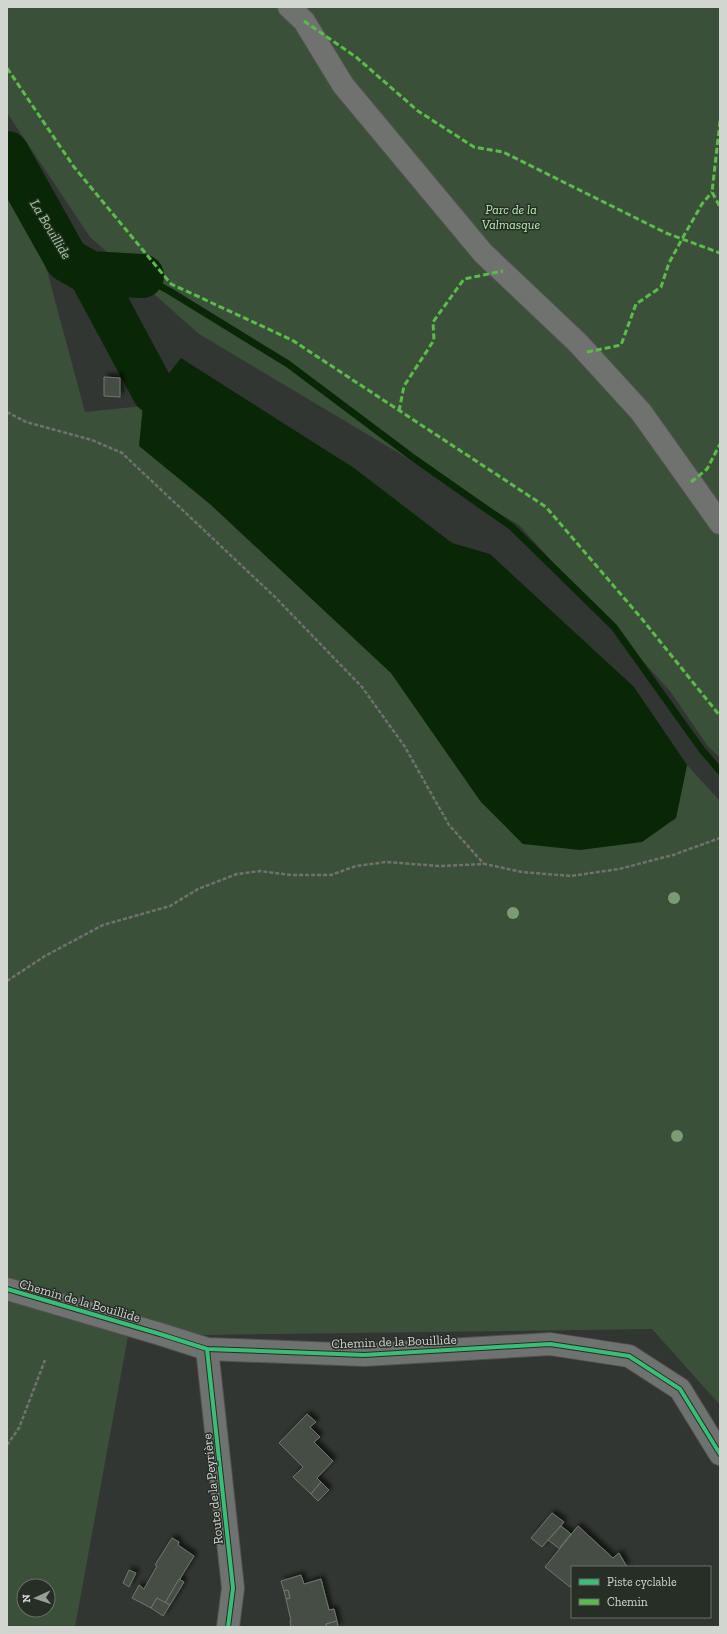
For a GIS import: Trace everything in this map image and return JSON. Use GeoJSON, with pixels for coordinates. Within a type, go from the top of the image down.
{"type":"FeatureCollection","features":[{"type":"Feature","properties":{"kind":"street"},"geometry":{"type":"LineString","coordinates":[[289,7],[304,21],[344,85],[484,253],[578,343],[641,412],[720,523]]}},
{"type":"Feature","properties":{"kind":"street","name":"Chemin de la Bouillide"},"geometry":{"type":"LineString","coordinates":[[7,1289],[207,1349],[364,1355],[550,1344],[629,1356],[680,1389],[720,1454]]}},
{"type":"Feature","properties":{"kind":"street","name":"Route de la Peyrière"},"geometry":{"type":"LineString","coordinates":[[207,1349],[234,1588],[228,1627]]}},
{"type":"Feature","properties":{"kind":"path"},"geometry":{"type":"LineString","coordinates":[[7,412],[26,422],[92,440],[122,454],[276,598],[362,687],[405,747],[449,825],[485,864]]}},
{"type":"Feature","properties":{"kind":"path"},"geometry":{"type":"LineString","coordinates":[[7,981],[45,956],[103,925],[170,906],[198,890],[237,874],[260,871],[291,875],[330,876],[356,866],[386,862],[439,866],[485,864],[522,872],[571,876],[619,869],[673,855],[720,838]]}},
{"type":"Feature","properties":{"kind":"path"},"geometry":{"type":"LineString","coordinates":[[7,1445],[19,1428],[45,1360]]}},
{"type":"Feature","properties":{"kind":"green space","name":"Parc de la Valmasque"},"geometry":{"type":"Polygon","coordinates":[[[7,7],[720,7],[720,758],[707,745],[670,691],[519,525],[199,334],[90,237],[7,113],[7,7]]]}},
{"type":"Feature","properties":{"kind":"green space"},"geometry":{"type":"Polygon","coordinates":[[[7,154],[20,170],[85,412],[143,406],[140,446],[210,504],[391,673],[481,802],[676,818],[687,765],[720,801],[720,1405],[652,1329],[128,1336],[75,1627],[7,1627],[7,154]]]}},
{"type":"Feature","properties":{"kind":"shaded area"},"geometry":{"type":"Polygon","coordinates":[[[181,358],[354,468],[452,543],[490,554],[634,687],[687,765],[676,818],[642,842],[580,850],[523,844],[481,802],[391,673],[210,504],[139,446],[143,406],[181,358]]]}},
{"type":"Feature","properties":{"kind":"building"},"geometry":{"type":"Polygon","coordinates":[[[104,377],[120,378],[120,397],[104,396],[104,377]]]}},
{"type":"Feature","properties":{"kind":"building"},"geometry":{"type":"Polygon","coordinates":[[[307,1414],[316,1422],[310,1427],[320,1437],[314,1442],[333,1461],[317,1478],[321,1482],[311,1494],[293,1477],[303,1467],[279,1443],[307,1414]]]}},
{"type":"Feature","properties":{"kind":"building"},"geometry":{"type":"Polygon","coordinates":[[[321,1482],[329,1490],[318,1501],[311,1494],[321,1482]]]}},
{"type":"Feature","properties":{"kind":"building"},"geometry":{"type":"Polygon","coordinates":[[[552,1513],[564,1522],[542,1547],[531,1538],[552,1513]]]}},
{"type":"Feature","properties":{"kind":"building"},"geometry":{"type":"Polygon","coordinates":[[[561,1526],[571,1534],[560,1549],[548,1540],[561,1526]]]}},
{"type":"Feature","properties":{"kind":"building"},"geometry":{"type":"Polygon","coordinates":[[[578,1526],[613,1558],[619,1553],[626,1566],[571,1566],[570,1587],[545,1567],[578,1526]]]}},
{"type":"Feature","properties":{"kind":"building"},"geometry":{"type":"Polygon","coordinates":[[[172,1538],[179,1542],[178,1545],[194,1556],[165,1603],[157,1598],[151,1608],[132,1598],[139,1585],[144,1589],[157,1566],[155,1565],[172,1538]]]}},
{"type":"Feature","properties":{"kind":"building"},"geometry":{"type":"Polygon","coordinates":[[[129,1570],[136,1573],[129,1587],[123,1583],[129,1570]]]}},
{"type":"Feature","properties":{"kind":"building"},"geometry":{"type":"Polygon","coordinates":[[[301,1575],[304,1584],[321,1579],[329,1610],[334,1609],[337,1621],[326,1624],[327,1627],[291,1627],[286,1599],[290,1598],[288,1590],[284,1591],[281,1581],[301,1575]]]}},
{"type":"Feature","properties":{"kind":"building"},"geometry":{"type":"Polygon","coordinates":[[[179,1579],[184,1582],[170,1605],[165,1603],[179,1579]]]}},
{"type":"Feature","properties":{"kind":"building"},"geometry":{"type":"Polygon","coordinates":[[[288,1590],[290,1598],[286,1599],[284,1591],[288,1590]]]}},
{"type":"Feature","properties":{"kind":"building"},"geometry":{"type":"Polygon","coordinates":[[[157,1598],[170,1605],[163,1616],[151,1608],[157,1598]]]}},
{"type":"Feature","properties":{"kind":"building"},"geometry":{"type":"Polygon","coordinates":[[[337,1621],[338,1627],[327,1627],[326,1624],[337,1621]]]}},
{"type":"Feature","properties":{"kind":"waterway","name":"La Bouillide"},"geometry":{"type":"LineString","coordinates":[[7,153],[67,260],[90,273],[142,276]]}},
{"type":"Feature","properties":{"kind":"waterway"},"geometry":{"type":"LineString","coordinates":[[90,273],[154,392]]}},
{"type":"Feature","properties":{"kind":"waterway"},"geometry":{"type":"LineString","coordinates":[[142,276],[171,292],[288,364],[412,457],[512,527],[614,627],[702,750],[720,771]]}},
{"type":"Feature","properties":{"kind":"marked path"},"geometry":{"type":"LineString","coordinates":[[304,21],[356,57],[418,111],[474,147],[503,152],[666,233],[720,253]]}},
{"type":"Feature","properties":{"kind":"marked path"},"geometry":{"type":"LineString","coordinates":[[7,68],[74,167],[171,284],[292,340],[546,507],[642,619],[720,716]]}},
{"type":"Feature","properties":{"kind":"marked path"},"geometry":{"type":"LineString","coordinates":[[720,121],[712,192],[720,207]]}},
{"type":"Feature","properties":{"kind":"marked path"},"geometry":{"type":"LineString","coordinates":[[587,352],[621,345],[636,304],[661,287],[669,263],[702,204],[712,192]]}},
{"type":"Feature","properties":{"kind":"marked path"},"geometry":{"type":"LineString","coordinates":[[399,411],[404,386],[434,340],[433,322],[464,279],[503,271]]}},
{"type":"Feature","properties":{"kind":"marked path"},"geometry":{"type":"LineString","coordinates":[[691,482],[707,469],[720,444]]}},
{"type":"Feature","properties":{"kind":"cycle path"},"geometry":{"type":"LineString","coordinates":[[7,1289],[207,1349],[364,1355],[550,1344],[629,1356],[680,1389],[720,1454]]}},
{"type":"Feature","properties":{"kind":"cycle path"},"geometry":{"type":"LineString","coordinates":[[207,1349],[233,1588],[228,1627]]}}]}
